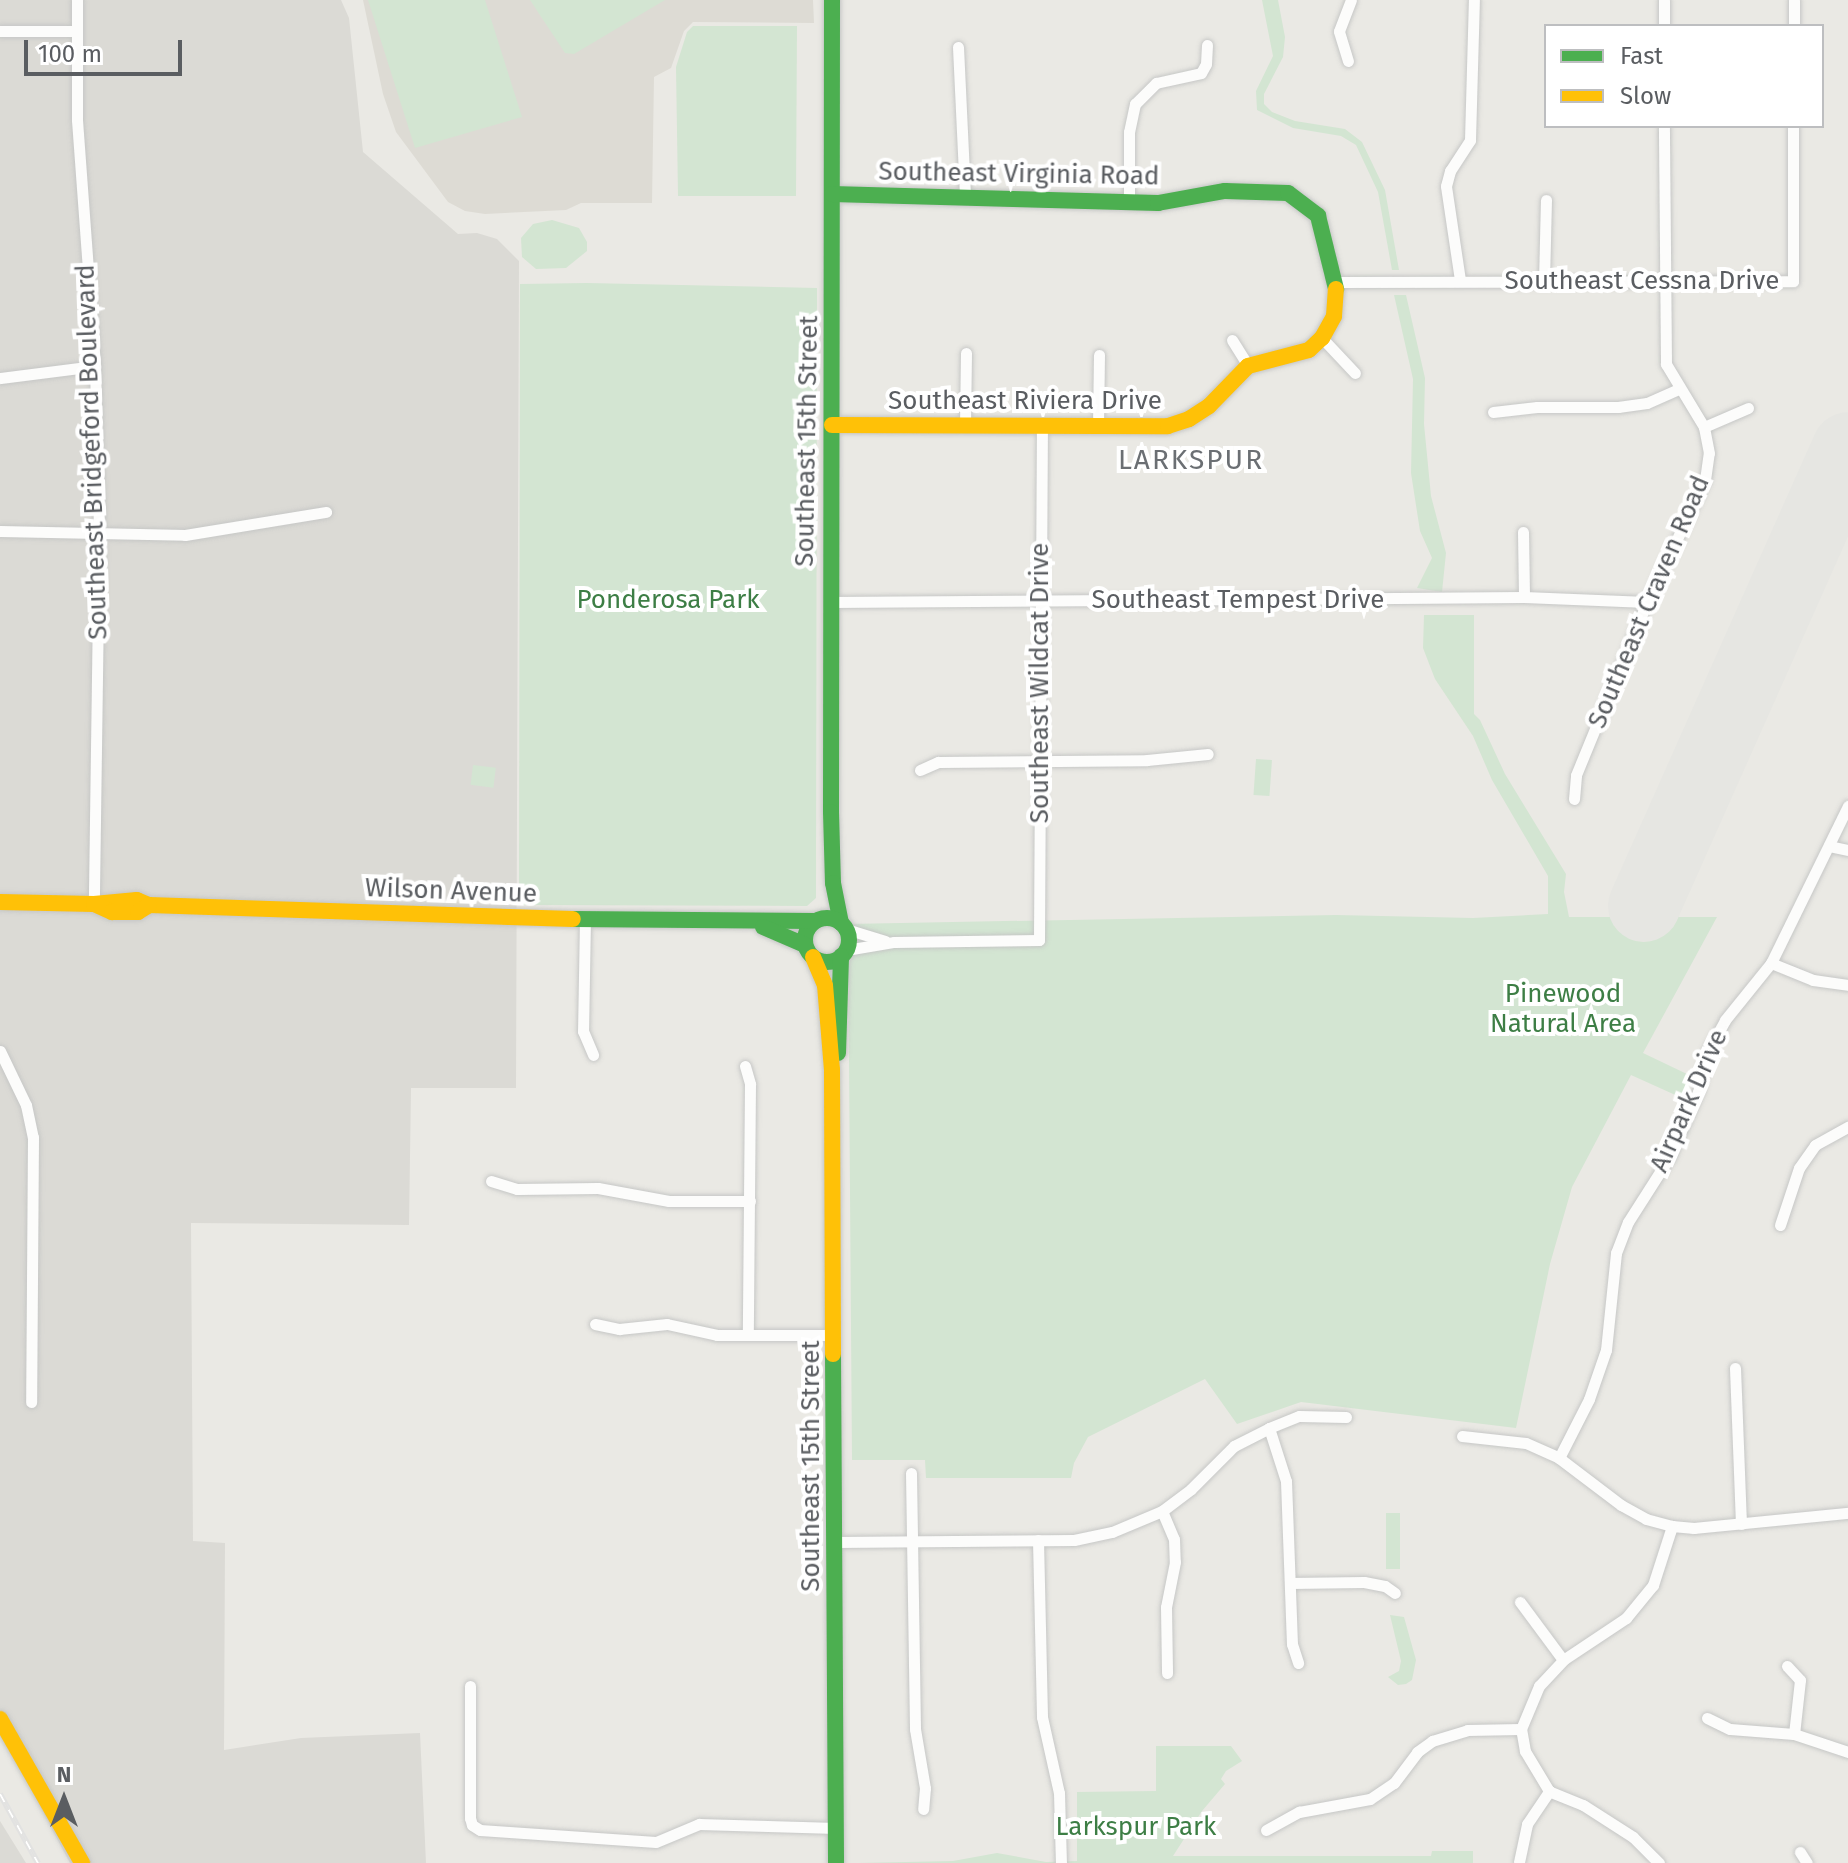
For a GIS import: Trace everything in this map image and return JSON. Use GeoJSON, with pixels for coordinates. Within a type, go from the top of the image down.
{"type":"FeatureCollection","features":[{"type":"Feature","properties":{"kind":"street","name":"Southeast Bridgeford Boulevard"},"geometry":{"type":"LineString","coordinates":[[77,0],[77,120],[95,366],[99,534],[94,904]]}},
{"type":"Feature","properties":{"kind":"street","name":"Southeast 15th Street"},"geometry":{"type":"LineString","coordinates":[[832,0],[830,602],[833,883],[843,926]]}},
{"type":"Feature","properties":{"kind":"street"},"geometry":{"type":"LineString","coordinates":[[1348,61],[1339,31],[1351,0]]}},
{"type":"Feature","properties":{"kind":"street"},"geometry":{"type":"LineString","coordinates":[[1460,280],[1446,186],[1450,171],[1470,140],[1474,0]]}},
{"type":"Feature","properties":{"kind":"street"},"geometry":{"type":"LineString","coordinates":[[1664,0],[1664,24]]}},
{"type":"Feature","properties":{"kind":"street"},"geometry":{"type":"LineString","coordinates":[[1794,0],[1794,24]]}},
{"type":"Feature","properties":{"kind":"street"},"geometry":{"type":"LineString","coordinates":[[0,31],[76,31]]}},
{"type":"Feature","properties":{"kind":"street"},"geometry":{"type":"LineString","coordinates":[[1129,201],[1129,132],[1135,104],[1156,83],[1201,73],[1206,64],[1207,45]]}},
{"type":"Feature","properties":{"kind":"street"},"geometry":{"type":"LineString","coordinates":[[958,47],[965,195]]}},
{"type":"Feature","properties":{"kind":"street","name":"Southeast Craven Road"},"geometry":{"type":"LineString","coordinates":[[1574,799],[1576,775],[1647,602],[1705,480],[1709,453],[1704,427],[1678,389],[1666,364],[1664,128]]}},
{"type":"Feature","properties":{"kind":"street","name":"Southeast Cessna Drive"},"geometry":{"type":"LineString","coordinates":[[1337,282],[1793,281],[1793,128]]}},
{"type":"Feature","properties":{"kind":"street","name":"Southeast Virginia Road"},"geometry":{"type":"LineString","coordinates":[[832,194],[1173,202],[1225,191],[1288,193],[1318,216],[1337,282]]}},
{"type":"Feature","properties":{"kind":"street"},"geometry":{"type":"LineString","coordinates":[[1544,281],[1546,200]]}},
{"type":"Feature","properties":{"kind":"street"},"geometry":{"type":"LineString","coordinates":[[1232,340],[1248,366],[1309,350],[1322,338],[1334,316],[1337,282]]}},
{"type":"Feature","properties":{"kind":"street"},"geometry":{"type":"LineString","coordinates":[[1322,338],[1355,373]]}},
{"type":"Feature","properties":{"kind":"street"},"geometry":{"type":"LineString","coordinates":[[965,425],[966,353]]}},
{"type":"Feature","properties":{"kind":"street"},"geometry":{"type":"LineString","coordinates":[[1098,426],[1099,355]]}},
{"type":"Feature","properties":{"kind":"street"},"geometry":{"type":"LineString","coordinates":[[0,378],[95,366]]}},
{"type":"Feature","properties":{"kind":"street","name":"Southeast Riviera Drive"},"geometry":{"type":"LineString","coordinates":[[832,425],[1168,426],[1189,419],[1209,406],[1248,366]]}},
{"type":"Feature","properties":{"kind":"street"},"geometry":{"type":"LineString","coordinates":[[1493,412],[1537,407],[1618,407],[1647,403],[1678,389]]}},
{"type":"Feature","properties":{"kind":"street"},"geometry":{"type":"LineString","coordinates":[[1704,427],[1748,408]]}},
{"type":"Feature","properties":{"kind":"street","name":"Southeast Wildcat Drive"},"geometry":{"type":"LineString","coordinates":[[894,942],[1039,940],[1042,426]]}},
{"type":"Feature","properties":{"kind":"street"},"geometry":{"type":"LineString","coordinates":[[0,531],[185,535],[326,512]]}},
{"type":"Feature","properties":{"kind":"street"},"geometry":{"type":"LineString","coordinates":[[1523,532],[1524,597]]}},
{"type":"Feature","properties":{"kind":"street","name":"Southeast Tempest Drive"},"geometry":{"type":"LineString","coordinates":[[830,602],[1524,597],[1647,602]]}},
{"type":"Feature","properties":{"kind":"street"},"geometry":{"type":"LineString","coordinates":[[920,770],[938,762],[1147,760],[1208,754]]}},
{"type":"Feature","properties":{"kind":"street","name":"Airpark Drive"},"geometry":{"type":"LineString","coordinates":[[1559,1458],[1589,1399],[1606,1350],[1616,1253],[1628,1222],[1670,1156],[1698,1092],[1708,1051],[1725,1020],[1771,963],[1848,806]]}},
{"type":"Feature","properties":{"kind":"street"},"geometry":{"type":"LineString","coordinates":[[1829,846],[1848,850]]}},
{"type":"Feature","properties":{"kind":"street","name":"Southeast 15th Street"},"geometry":{"type":"LineString","coordinates":[[818,920],[833,883]]}},
{"type":"Feature","properties":{"kind":"street","name":"Wilson Avenue"},"geometry":{"type":"LineString","coordinates":[[0,902],[94,904],[137,900],[149,905],[585,919],[750,923],[818,920]]}},
{"type":"Feature","properties":{"kind":"street"},"geometry":{"type":"LineString","coordinates":[[585,919],[583,1031],[593,1055]]}},
{"type":"Feature","properties":{"kind":"street"},"geometry":{"type":"LineString","coordinates":[[818,920],[843,926],[864,937],[894,942],[843,953],[827,962],[809,951],[806,932],[818,920]]}},
{"type":"Feature","properties":{"kind":"street","name":"Wilson Avenue"},"geometry":{"type":"LineString","coordinates":[[750,923],[789,935],[809,951]]}},
{"type":"Feature","properties":{"kind":"street"},"geometry":{"type":"LineString","coordinates":[[843,926],[843,953]]}},
{"type":"Feature","properties":{"kind":"street","name":"Southeast 15th Street"},"geometry":{"type":"LineString","coordinates":[[809,951],[825,985],[832,1070],[836,1863]]}},
{"type":"Feature","properties":{"kind":"street","name":"Southeast 15th Street"},"geometry":{"type":"LineString","coordinates":[[832,1070],[840,1050],[843,953]]}},
{"type":"Feature","properties":{"kind":"street"},"geometry":{"type":"LineString","coordinates":[[1771,963],[1813,980],[1848,985]]}},
{"type":"Feature","properties":{"kind":"street"},"geometry":{"type":"LineString","coordinates":[[0,1051],[26,1105],[33,1137],[31,1402]]}},
{"type":"Feature","properties":{"kind":"street"},"geometry":{"type":"LineString","coordinates":[[745,1066],[750,1084],[748,1334]]}},
{"type":"Feature","properties":{"kind":"street"},"geometry":{"type":"LineString","coordinates":[[1780,1225],[1799,1168],[1815,1145],[1848,1127]]}},
{"type":"Feature","properties":{"kind":"street"},"geometry":{"type":"LineString","coordinates":[[491,1181],[517,1189],[598,1188],[669,1201],[750,1201]]}},
{"type":"Feature","properties":{"kind":"street"},"geometry":{"type":"LineString","coordinates":[[595,1324],[619,1329],[667,1324],[717,1335],[834,1335]]}},
{"type":"Feature","properties":{"kind":"street"},"geometry":{"type":"LineString","coordinates":[[1735,1368],[1741,1524]]}},
{"type":"Feature","properties":{"kind":"street"},"geometry":{"type":"LineString","coordinates":[[836,1542],[1074,1540],[1112,1532],[1162,1511],[1191,1489],[1234,1446],[1269,1428],[1299,1416],[1346,1417]]}},
{"type":"Feature","properties":{"kind":"street"},"geometry":{"type":"LineString","coordinates":[[1269,1428],[1286,1481],[1292,1644],[1298,1663]]}},
{"type":"Feature","properties":{"kind":"street"},"geometry":{"type":"LineString","coordinates":[[1462,1436],[1526,1443],[1559,1458],[1621,1505],[1646,1519],[1672,1526],[1741,1524],[1848,1513]]}},
{"type":"Feature","properties":{"kind":"street"},"geometry":{"type":"LineString","coordinates":[[911,1473],[915,1729],[925,1788],[923,1809]]}},
{"type":"Feature","properties":{"kind":"street"},"geometry":{"type":"LineString","coordinates":[[1162,1511],[1174,1539],[1175,1562],[1166,1607],[1167,1673]]}},
{"type":"Feature","properties":{"kind":"street"},"geometry":{"type":"LineString","coordinates":[[1659,1863],[1633,1837],[1583,1805],[1549,1791],[1535,1772],[1521,1729],[1531,1699],[1563,1660],[1626,1618],[1653,1585],[1672,1526]]}},
{"type":"Feature","properties":{"kind":"street"},"geometry":{"type":"LineString","coordinates":[[1038,1540],[1042,1717],[1059,1793],[1061,1863]]}},
{"type":"Feature","properties":{"kind":"street"},"geometry":{"type":"LineString","coordinates":[[1290,1583],[1364,1582],[1385,1586],[1395,1593]]}},
{"type":"Feature","properties":{"kind":"street"},"geometry":{"type":"LineString","coordinates":[[1520,1602],[1563,1660]]}},
{"type":"Feature","properties":{"kind":"street"},"geometry":{"type":"LineString","coordinates":[[1787,1666],[1800,1680],[1794,1734]]}},
{"type":"Feature","properties":{"kind":"street"},"geometry":{"type":"LineString","coordinates":[[470,1686],[470,1818],[472,1825],[480,1830],[656,1842],[699,1824],[836,1828]]}},
{"type":"Feature","properties":{"kind":"street"},"geometry":{"type":"LineString","coordinates":[[1707,1718],[1730,1729],[1794,1734],[1848,1752]]}},
{"type":"Feature","properties":{"kind":"street"},"geometry":{"type":"LineString","coordinates":[[0,1719],[82,1863]]}},
{"type":"Feature","properties":{"kind":"street"},"geometry":{"type":"LineString","coordinates":[[1266,1830],[1299,1812],[1370,1799],[1394,1783],[1417,1752],[1432,1741],[1467,1730],[1521,1729]]}},
{"type":"Feature","properties":{"kind":"street"},"geometry":{"type":"LineString","coordinates":[[1519,1862],[1527,1824],[1549,1791]]}},
{"type":"Feature","properties":{"kind":"shaded area"},"geometry":{"type":"Polygon","coordinates":[[[0,0],[341,0],[349,18],[363,152],[458,234],[477,233],[497,239],[519,261],[516,1088],[411,1088],[409,1225],[191,1223],[193,1541],[225,1543],[224,1750],[301,1738],[420,1733],[426,1863],[70,1863],[0,1731],[0,0]]]}},
{"type":"Feature","properties":{"kind":"shaded area"},"geometry":{"type":"Polygon","coordinates":[[[363,0],[813,0],[814,23],[693,22],[684,31],[671,68],[654,77],[652,203],[581,203],[566,210],[485,214],[465,211],[448,202],[396,132],[383,94],[363,0]]]}},
{"type":"Feature","properties":{"kind":"shaded area"},"geometry":{"type":"Polygon","coordinates":[[[0,1821],[26,1863],[0,1863],[0,1821]]]}},
{"type":"Feature","properties":{"kind":"green space"},"geometry":{"type":"Polygon","coordinates":[[[368,0],[485,0],[522,117],[415,148],[368,0]]]}},
{"type":"Feature","properties":{"kind":"green space"},"geometry":{"type":"Polygon","coordinates":[[[530,0],[665,0],[574,54],[565,53],[530,0]]]}},
{"type":"Feature","properties":{"kind":"green space"},"geometry":{"type":"Polygon","coordinates":[[[1262,0],[1278,0],[1285,37],[1283,57],[1264,94],[1264,104],[1272,112],[1295,121],[1345,129],[1362,142],[1385,190],[1399,270],[1392,270],[1378,192],[1356,145],[1341,136],[1293,128],[1257,110],[1256,91],[1273,56],[1262,0]]]}},
{"type":"Feature","properties":{"kind":"green space"},"geometry":{"type":"Polygon","coordinates":[[[693,26],[797,26],[796,196],[678,196],[676,67],[687,32],[693,26]]]}},
{"type":"Feature","properties":{"kind":"green space"},"geometry":{"type":"Polygon","coordinates":[[[552,220],[579,228],[587,242],[587,251],[566,268],[536,269],[522,257],[521,238],[533,224],[552,220]]]}},
{"type":"Feature","properties":{"kind":"green space","name":"Ponderosa Park"},"geometry":{"type":"Polygon","coordinates":[[[520,284],[817,288],[816,898],[807,906],[519,905],[520,284]]]}},
{"type":"Feature","properties":{"kind":"green space"},"geometry":{"type":"Polygon","coordinates":[[[1394,295],[1406,295],[1425,378],[1424,424],[1431,496],[1446,553],[1442,592],[1417,588],[1432,558],[1420,531],[1411,473],[1413,379],[1394,295]]]}},
{"type":"Feature","properties":{"kind":"green space","name":"Pinewood Natural Area"},"geometry":{"type":"Polygon","coordinates":[[[1424,615],[1474,615],[1474,714],[1480,720],[1505,774],[1566,874],[1564,892],[1569,917],[1717,917],[1643,1053],[1689,1075],[1682,1098],[1631,1075],[1572,1187],[1550,1264],[1516,1428],[1301,1402],[1237,1424],[1205,1379],[1088,1437],[1074,1463],[1071,1478],[926,1478],[925,1460],[852,1460],[848,924],[1336,915],[1473,918],[1548,914],[1548,876],[1492,780],[1473,736],[1435,679],[1423,648],[1424,615]]]}},
{"type":"Feature","properties":{"kind":"green space"},"geometry":{"type":"Polygon","coordinates":[[[1256,759],[1272,760],[1269,796],[1253,795],[1256,759]]]}},
{"type":"Feature","properties":{"kind":"green space"},"geometry":{"type":"Polygon","coordinates":[[[473,765],[496,768],[493,788],[471,785],[473,765]]]}},
{"type":"Feature","properties":{"kind":"green space"},"geometry":{"type":"Polygon","coordinates":[[[1386,1513],[1400,1513],[1400,1569],[1386,1569],[1386,1513]]]}},
{"type":"Feature","properties":{"kind":"green space"},"geometry":{"type":"Polygon","coordinates":[[[1390,1615],[1404,1617],[1416,1660],[1412,1680],[1406,1684],[1398,1685],[1388,1677],[1399,1671],[1401,1661],[1390,1615]]]}},
{"type":"Feature","properties":{"kind":"green space","name":"Larkspur Park"},"geometry":{"type":"Polygon","coordinates":[[[1156,1746],[1231,1746],[1242,1761],[1226,1771],[1221,1779],[1225,1784],[1202,1811],[1173,1856],[1431,1856],[1432,1851],[1473,1851],[1473,1863],[858,1863],[953,1861],[997,1853],[1046,1862],[1077,1861],[1077,1792],[1156,1791],[1156,1746]]]}},
{"type":"Feature","properties":{"kind":"runway"},"geometry":{"type":"LineString","coordinates":[[1644,906],[1848,448]]}},
{"type":"Feature","properties":{"kind":"railway"},"geometry":{"type":"LineString","coordinates":[[0,1794],[38,1863]]}},
{"type":"Feature","properties":{"kind":"traffic: fast"},"geometry":{"type":"LineString","coordinates":[[832,0],[831,812],[833,883],[841,923]]}},
{"type":"Feature","properties":{"kind":"traffic: fast"},"geometry":{"type":"LineString","coordinates":[[832,194],[1158,203],[1225,191],[1288,193],[1318,216],[1336,289]]}},
{"type":"Feature","properties":{"kind":"traffic: fast"},"geometry":{"type":"LineString","coordinates":[[827,918],[842,925],[849,940],[842,955],[827,962],[812,955],[805,940],[812,925],[827,918]]}},
{"type":"Feature","properties":{"kind":"traffic: fast"},"geometry":{"type":"LineString","coordinates":[[573,919],[814,921]]}},
{"type":"Feature","properties":{"kind":"traffic: fast"},"geometry":{"type":"LineString","coordinates":[[763,927],[805,945]]}},
{"type":"Feature","properties":{"kind":"traffic: fast"},"geometry":{"type":"LineString","coordinates":[[838,1053],[841,956]]}},
{"type":"Feature","properties":{"kind":"traffic: fast"},"geometry":{"type":"LineString","coordinates":[[833,1354],[836,1863]]}},
{"type":"Feature","properties":{"kind":"traffic: slow"},"geometry":{"type":"LineString","coordinates":[[832,425],[1168,426],[1189,419],[1209,406],[1248,366],[1309,350],[1322,338],[1334,316],[1336,289]]}},
{"type":"Feature","properties":{"kind":"traffic: slow"},"geometry":{"type":"LineString","coordinates":[[0,902],[94,904],[137,900],[149,905],[573,919]]}},
{"type":"Feature","properties":{"kind":"traffic: slow"},"geometry":{"type":"LineString","coordinates":[[94,904],[112,912],[138,912],[149,905]]}},
{"type":"Feature","properties":{"kind":"traffic: slow"},"geometry":{"type":"LineString","coordinates":[[813,957],[825,985],[832,1070],[833,1354]]}},
{"type":"Feature","properties":{"kind":"traffic: slow"},"geometry":{"type":"LineString","coordinates":[[0,1719],[82,1863]]}},
{"type":"Feature","properties":{"kind":"district","name":"LARKSPUR"},"geometry":{"type":"Point","coordinates":[1191,460]}}]}
